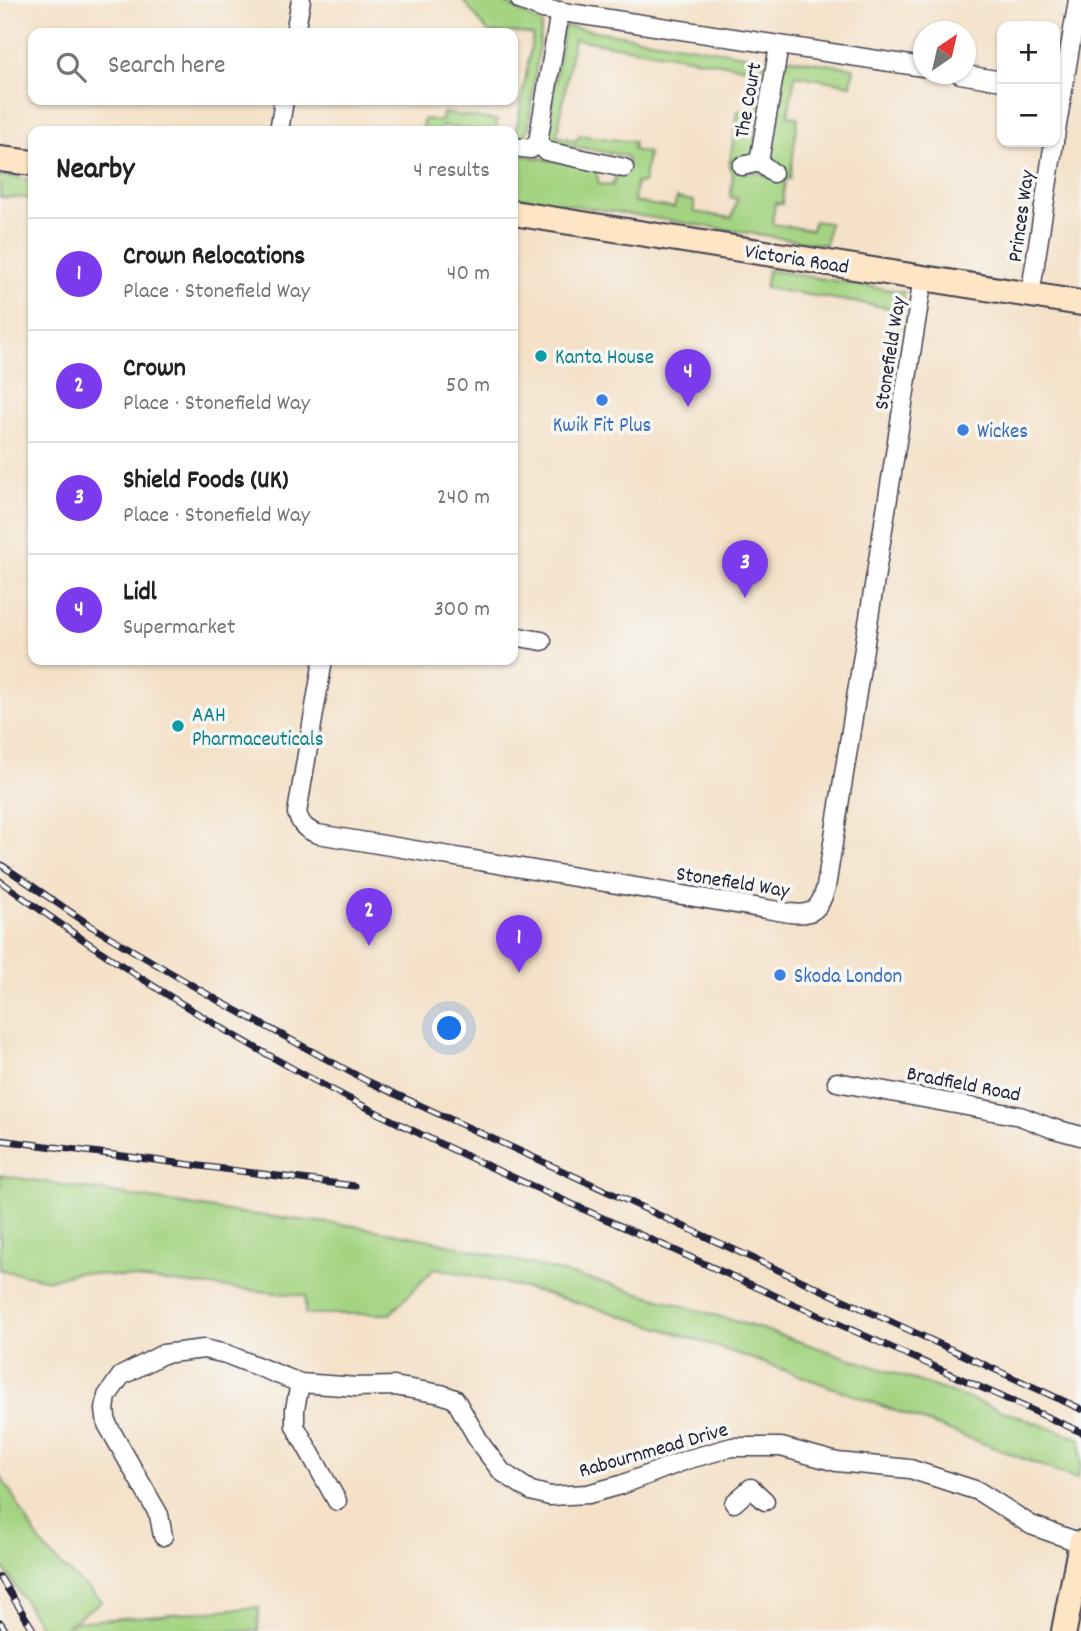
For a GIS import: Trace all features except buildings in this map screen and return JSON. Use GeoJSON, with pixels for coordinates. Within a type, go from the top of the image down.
{"type":"FeatureCollection","features":[{"type":"Feature","properties":{"kind":"street"},"geometry":{"type":"LineString","coordinates":[[296,28],[301,0]]}},
{"type":"Feature","properties":{"kind":"street"},"geometry":{"type":"LineString","coordinates":[[520,0],[543,9],[913,66]]}},
{"type":"Feature","properties":{"kind":"street","name":"Princes Way"},"geometry":{"type":"LineString","coordinates":[[1059,84],[1078,0]]}},
{"type":"Feature","properties":{"kind":"street"},"geometry":{"type":"LineString","coordinates":[[518,147],[531,149],[538,142],[560,11]]}},
{"type":"Feature","properties":{"kind":"street","name":"The Court"},"geometry":{"type":"LineString","coordinates":[[758,167],[779,46]]}},
{"type":"Feature","properties":{"kind":"street"},"geometry":{"type":"LineString","coordinates":[[976,77],[997,80]]}},
{"type":"Feature","properties":{"kind":"street"},"geometry":{"type":"LineString","coordinates":[[280,126],[283,105]]}},
{"type":"Feature","properties":{"kind":"street"},"geometry":{"type":"LineString","coordinates":[[538,142],[546,151],[624,168]]}},
{"type":"Feature","properties":{"kind":"street","name":"Princes Way"},"geometry":{"type":"LineString","coordinates":[[1030,296],[1053,147]]}},
{"type":"Feature","properties":{"kind":"street"},"geometry":{"type":"LineString","coordinates":[[0,159],[28,162]]}},
{"type":"Feature","properties":{"kind":"street","name":"Victoria Road"},"geometry":{"type":"LineString","coordinates":[[518,215],[1081,303]]}},
{"type":"Feature","properties":{"kind":"street","name":"Stonefield Way"},"geometry":{"type":"LineString","coordinates":[[322,665],[297,813],[307,830],[777,911],[803,915],[811,913],[823,899],[827,887],[923,278]]}},
{"type":"Feature","properties":{"kind":"street"},"geometry":{"type":"LineString","coordinates":[[518,637],[542,641]]}},
{"type":"Feature","properties":{"kind":"street","name":"Bradfield Road"},"geometry":{"type":"LineString","coordinates":[[837,1082],[1020,1116],[1081,1136]]}},
{"type":"Feature","properties":{"kind":"street","name":"Rabournmead Drive"},"geometry":{"type":"LineString","coordinates":[[163,1536],[159,1515],[107,1424],[107,1396],[121,1376],[163,1354],[204,1349],[226,1354],[300,1383],[357,1387],[394,1386],[455,1399],[482,1446],[502,1472],[531,1491],[550,1496],[599,1492],[686,1460],[732,1447],[781,1447],[832,1461],[910,1469],[978,1491],[1031,1525],[1081,1543]]}},
{"type":"Feature","properties":{"kind":"street"},"geometry":{"type":"LineString","coordinates":[[300,1383],[295,1426],[337,1501]]}},
{"type":"Feature","properties":{"kind":"street"},"geometry":{"type":"LineString","coordinates":[[734,1503],[751,1488],[765,1501]]}},
{"type":"Feature","properties":{"kind":"street"},"geometry":{"type":"LineString","coordinates":[[1064,1631],[1081,1543]]}},
{"type":"Feature","properties":{"kind":"green space"},"geometry":{"type":"Polygon","coordinates":[[[463,0],[500,0],[542,24],[528,131],[522,137],[518,136],[517,126],[533,35],[518,33],[518,28],[485,28],[463,0]]]}},
{"type":"Feature","properties":{"kind":"green space"},"geometry":{"type":"Polygon","coordinates":[[[564,26],[764,58],[753,155],[745,173],[757,172],[769,177],[778,166],[768,157],[784,58],[854,68],[851,85],[795,75],[788,115],[798,118],[790,179],[785,180],[782,204],[775,203],[772,224],[812,230],[814,221],[829,223],[826,245],[518,197],[518,155],[595,167],[599,184],[612,186],[615,178],[629,165],[626,156],[551,142],[546,136],[564,26]],[[574,39],[557,136],[577,141],[579,135],[634,142],[633,150],[648,153],[644,182],[636,183],[634,202],[674,208],[677,198],[694,201],[694,212],[732,218],[737,199],[730,197],[733,175],[729,166],[738,111],[750,109],[755,69],[574,39]]]}},
{"type":"Feature","properties":{"kind":"green space"},"geometry":{"type":"Polygon","coordinates":[[[443,113],[497,120],[496,126],[422,126],[424,119],[442,121],[443,113]]]}},
{"type":"Feature","properties":{"kind":"green space"},"geometry":{"type":"Polygon","coordinates":[[[0,175],[28,179],[28,198],[0,197],[0,175]]]}},
{"type":"Feature","properties":{"kind":"green space"},"geometry":{"type":"Polygon","coordinates":[[[768,270],[904,292],[903,310],[765,288],[768,270]]]}},
{"type":"Feature","properties":{"kind":"green space"},"geometry":{"type":"Polygon","coordinates":[[[0,1175],[240,1213],[355,1226],[430,1240],[612,1285],[762,1329],[1081,1439],[1081,1465],[1077,1479],[845,1392],[685,1336],[561,1298],[435,1268],[390,1314],[305,1314],[305,1296],[78,1272],[49,1280],[0,1270],[0,1175]]]}},
{"type":"Feature","properties":{"kind":"green space"},"geometry":{"type":"Polygon","coordinates":[[[0,1476],[47,1551],[102,1601],[72,1622],[259,1607],[258,1631],[75,1631],[70,1623],[67,1625],[71,1631],[43,1631],[0,1562],[0,1476]]]}},
{"type":"Feature","properties":{"kind":"railway"},"geometry":{"type":"LineString","coordinates":[[0,864],[91,926],[219,1001],[367,1081],[1081,1409]]}},
{"type":"Feature","properties":{"kind":"railway"},"geometry":{"type":"LineString","coordinates":[[0,881],[177,1001],[334,1091],[521,1181],[1081,1432]]}},
{"type":"Feature","properties":{"kind":"railway"},"geometry":{"type":"LineString","coordinates":[[0,1140],[355,1186]]}},
{"type":"Feature","properties":{"kind":"railway"},"geometry":{"type":"LineString","coordinates":[[0,1577],[34,1631]]}},
{"type":"Feature","properties":{"kind":"railway"},"geometry":{"type":"LineString","coordinates":[[0,1622],[6,1631]]}},
{"type":"Feature","properties":{"kind":"place","name":"Kanta House"},"geometry":{"type":"Point","coordinates":[541,356]}},
{"type":"Feature","properties":{"kind":"place","name":"Kwik Fit Plus"},"geometry":{"type":"Point","coordinates":[602,400]}},
{"type":"Feature","properties":{"kind":"place","name":"Lidl"},"geometry":{"type":"Point","coordinates":[688,407]}},
{"type":"Feature","properties":{"kind":"place","name":"Wickes"},"geometry":{"type":"Point","coordinates":[963,430]}},
{"type":"Feature","properties":{"kind":"place","name":"Shield Foods (UK)"},"geometry":{"type":"Point","coordinates":[745,598]}},
{"type":"Feature","properties":{"kind":"place","name":"AAH Pharmaceuticals"},"geometry":{"type":"Point","coordinates":[178,726]}},
{"type":"Feature","properties":{"kind":"place","name":"Crown"},"geometry":{"type":"Point","coordinates":[369,946]}},
{"type":"Feature","properties":{"kind":"place","name":"Crown Relocations"},"geometry":{"type":"Point","coordinates":[519,973]}},
{"type":"Feature","properties":{"kind":"place","name":"Skoda London"},"geometry":{"type":"Point","coordinates":[780,975]}}]}
